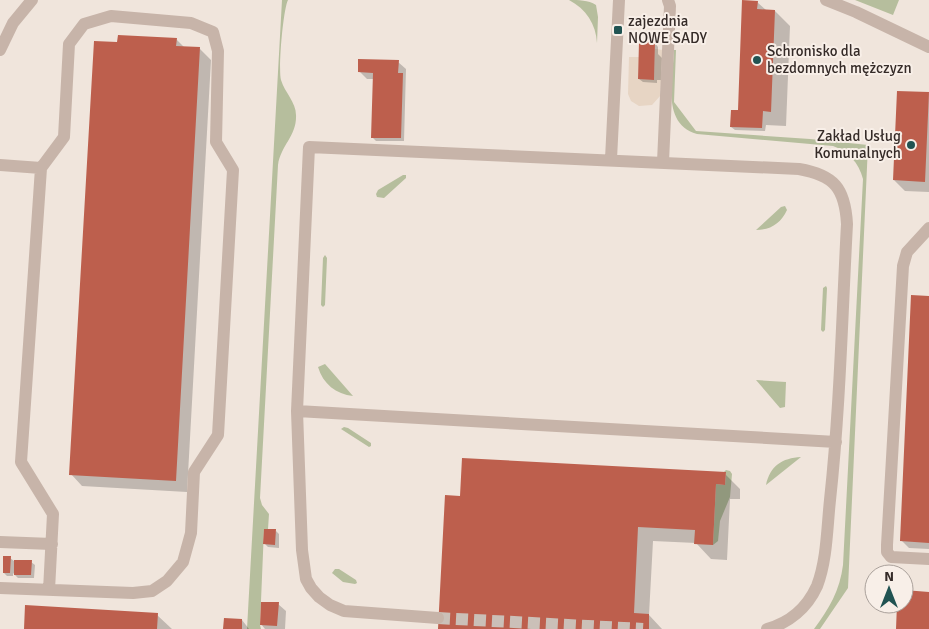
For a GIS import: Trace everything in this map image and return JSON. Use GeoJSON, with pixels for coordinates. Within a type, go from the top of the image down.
{"type":"FeatureCollection","features":[{"type":"Feature","properties":{"kind":"street"},"geometry":{"type":"LineString","coordinates":[[0,50],[13,23],[32,0]]}},
{"type":"Feature","properties":{"kind":"street"},"geometry":{"type":"LineString","coordinates":[[611,159],[620,0]]}},
{"type":"Feature","properties":{"kind":"street"},"geometry":{"type":"LineString","coordinates":[[663,162],[669,41],[670,6],[668,0]]}},
{"type":"Feature","properties":{"kind":"street"},"geometry":{"type":"LineString","coordinates":[[826,0],[856,12],[929,47]]}},
{"type":"Feature","properties":{"kind":"street"},"geometry":{"type":"LineString","coordinates":[[0,588],[50,590],[133,593],[152,591],[167,581],[183,562],[191,533],[194,472],[218,435],[233,180],[233,170],[216,142],[218,51],[213,32],[191,23],[111,16],[84,24],[69,44],[64,137],[41,168],[21,462],[53,514],[50,590]]}},
{"type":"Feature","properties":{"kind":"street"},"geometry":{"type":"LineString","coordinates":[[438,618],[344,611],[330,605],[319,597],[306,579],[302,550],[297,411],[310,146],[799,169],[822,174],[833,181],[840,190],[844,200],[847,224],[836,442],[823,563],[816,586],[809,600],[799,612],[787,621],[767,629]]}},
{"type":"Feature","properties":{"kind":"street"},"geometry":{"type":"LineString","coordinates":[[0,165],[41,168]]}},
{"type":"Feature","properties":{"kind":"street"},"geometry":{"type":"LineString","coordinates":[[929,228],[906,252],[903,266],[887,545],[887,552],[890,557],[929,559]]}},
{"type":"Feature","properties":{"kind":"street"},"geometry":{"type":"LineString","coordinates":[[297,411],[836,442]]}},
{"type":"Feature","properties":{"kind":"street"},"geometry":{"type":"LineString","coordinates":[[0,542],[52,544]]}},
{"type":"Feature","properties":{"kind":"green space"},"geometry":{"type":"Polygon","coordinates":[[[282,0],[288,0],[283,27],[280,74],[283,85],[296,110],[296,122],[278,165],[260,498],[262,505],[269,514],[268,529],[264,529],[261,629],[247,629],[282,0]]]}},
{"type":"Feature","properties":{"kind":"green space"},"geometry":{"type":"Polygon","coordinates":[[[569,0],[587,1],[596,5],[598,17],[597,43],[595,30],[589,18],[569,0]]]}},
{"type":"Feature","properties":{"kind":"green space"},"geometry":{"type":"Polygon","coordinates":[[[855,0],[899,0],[893,15],[855,0]]]}},
{"type":"Feature","properties":{"kind":"green space"},"geometry":{"type":"Polygon","coordinates":[[[674,50],[676,50],[674,102],[696,131],[868,145],[848,588],[820,629],[814,629],[833,599],[842,574],[843,565],[863,179],[859,168],[852,158],[833,146],[697,134],[686,129],[678,121],[672,99],[671,86],[674,50]]]}},
{"type":"Feature","properties":{"kind":"green space"},"geometry":{"type":"Polygon","coordinates":[[[406,175],[406,178],[384,198],[377,197],[378,190],[406,175]]]}},
{"type":"Feature","properties":{"kind":"green space"},"geometry":{"type":"Polygon","coordinates":[[[785,206],[787,210],[779,222],[766,229],[756,230],[781,207],[785,206]]]}},
{"type":"Feature","properties":{"kind":"green space"},"geometry":{"type":"Polygon","coordinates":[[[325,255],[327,258],[325,305],[323,307],[321,305],[323,258],[325,255]]]}},
{"type":"Feature","properties":{"kind":"green space"},"geometry":{"type":"Polygon","coordinates":[[[826,286],[825,330],[823,332],[821,330],[823,288],[826,286]]]}},
{"type":"Feature","properties":{"kind":"green space"},"geometry":{"type":"Polygon","coordinates":[[[325,364],[353,396],[341,393],[327,383],[318,367],[325,364]]]}},
{"type":"Feature","properties":{"kind":"green space"},"geometry":{"type":"Polygon","coordinates":[[[756,380],[786,382],[785,407],[780,408],[756,380]]]}},
{"type":"Feature","properties":{"kind":"green space"},"geometry":{"type":"Polygon","coordinates":[[[344,427],[371,443],[371,446],[369,447],[341,429],[344,427]]]}},
{"type":"Feature","properties":{"kind":"green space"},"geometry":{"type":"Polygon","coordinates":[[[801,457],[766,485],[770,473],[778,464],[788,459],[801,457]]]}},
{"type":"Feature","properties":{"kind":"green space"},"geometry":{"type":"Polygon","coordinates":[[[726,470],[732,474],[730,497],[720,521],[718,541],[713,545],[716,484],[725,485],[726,473],[724,472],[726,470]]]}},
{"type":"Feature","properties":{"kind":"green space"},"geometry":{"type":"Polygon","coordinates":[[[335,569],[339,569],[356,580],[357,583],[343,582],[332,573],[335,569]]]}},
{"type":"Feature","properties":{"kind":"shaded area"},"geometry":{"type":"Polygon","coordinates":[[[655,49],[663,50],[660,96],[652,105],[639,106],[631,101],[628,94],[629,57],[639,57],[638,79],[654,80],[655,49]]]}},
{"type":"Feature","properties":{"kind":"building","name":"Schronisko dla bezdomnych mężczyzn"},"geometry":{"type":"Polygon","coordinates":[[[742,0],[758,1],[757,9],[775,10],[771,112],[763,111],[762,128],[730,127],[731,110],[738,110],[742,0]]]}},
{"type":"Feature","properties":{"kind":"building"},"geometry":{"type":"Polygon","coordinates":[[[118,35],[177,38],[176,46],[200,47],[176,481],[69,475],[94,41],[117,42],[118,35]]]}},
{"type":"Feature","properties":{"kind":"building"},"geometry":{"type":"Polygon","coordinates":[[[639,42],[655,42],[654,80],[638,79],[639,42]]]}},
{"type":"Feature","properties":{"kind":"building"},"geometry":{"type":"Polygon","coordinates":[[[358,59],[399,60],[398,73],[403,73],[401,138],[371,138],[373,73],[358,72],[358,59]]]}},
{"type":"Feature","properties":{"kind":"building","name":"Zakład Usług Komunalnych"},"geometry":{"type":"Polygon","coordinates":[[[897,91],[929,92],[925,182],[893,180],[897,91]]]}},
{"type":"Feature","properties":{"kind":"building"},"geometry":{"type":"Polygon","coordinates":[[[911,295],[929,296],[929,543],[900,541],[911,295]]]}},
{"type":"Feature","properties":{"kind":"building"},"geometry":{"type":"Polygon","coordinates":[[[462,458],[726,472],[725,485],[716,484],[713,545],[694,544],[695,530],[638,527],[634,613],[649,614],[649,629],[438,629],[445,495],[460,496],[462,458]]]}},
{"type":"Feature","properties":{"kind":"building"},"geometry":{"type":"Polygon","coordinates":[[[264,529],[276,529],[275,545],[263,544],[264,529]]]}},
{"type":"Feature","properties":{"kind":"building"},"geometry":{"type":"Polygon","coordinates":[[[3,556],[11,556],[10,573],[3,573],[3,556]]]}},
{"type":"Feature","properties":{"kind":"building"},"geometry":{"type":"Polygon","coordinates":[[[14,560],[32,560],[31,575],[14,575],[14,560]]]}},
{"type":"Feature","properties":{"kind":"building"},"geometry":{"type":"Polygon","coordinates":[[[914,591],[929,592],[929,629],[896,629],[897,614],[914,614],[914,591]]]}},
{"type":"Feature","properties":{"kind":"building"},"geometry":{"type":"Polygon","coordinates":[[[261,602],[279,602],[277,626],[260,625],[261,602]]]}},
{"type":"Feature","properties":{"kind":"building"},"geometry":{"type":"Polygon","coordinates":[[[25,605],[158,613],[157,629],[24,629],[25,605]]]}},
{"type":"Feature","properties":{"kind":"building"},"geometry":{"type":"Polygon","coordinates":[[[224,618],[242,619],[242,629],[223,629],[224,618]]]}},
{"type":"Feature","properties":{"kind":"tunnel"},"geometry":{"type":"LineString","coordinates":[[438,618],[643,629]]}},
{"type":"Feature","properties":{"kind":"place","name":"zajezdnia NOWE SADY"},"geometry":{"type":"Point","coordinates":[618,30]}},
{"type":"Feature","properties":{"kind":"place","name":"Schronisko dla bezdomnych mężczyzn"},"geometry":{"type":"Point","coordinates":[757,60]}},
{"type":"Feature","properties":{"kind":"place","name":"Zakład Usług Komunalnych"},"geometry":{"type":"Point","coordinates":[911,145]}}]}
